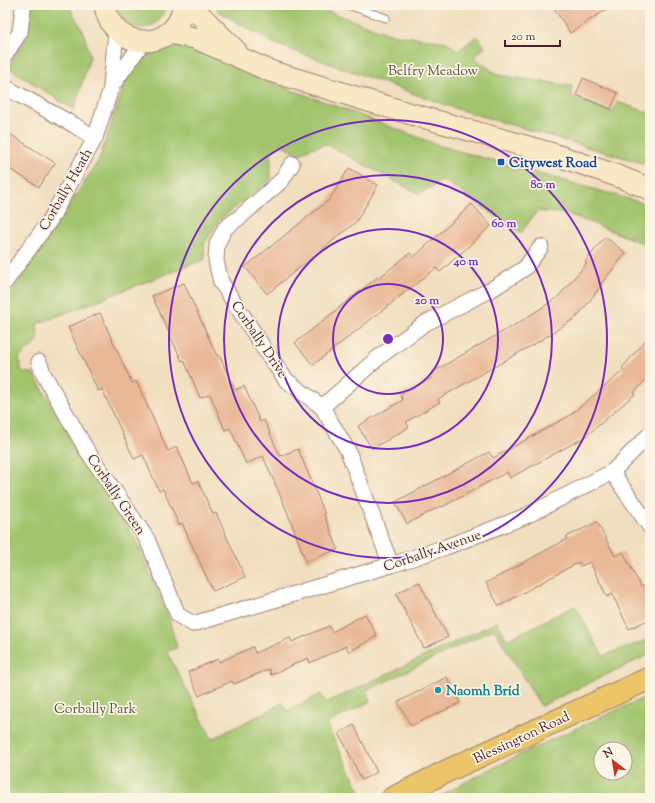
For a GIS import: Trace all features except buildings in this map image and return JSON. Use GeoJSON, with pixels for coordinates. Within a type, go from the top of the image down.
{"type":"FeatureCollection","features":[{"type":"Feature","properties":{"kind":"main road","name":"Blessington Road"},"geometry":{"type":"LineString","coordinates":[[393,798],[449,770],[650,678]]}},
{"type":"Feature","properties":{"kind":"street"},"geometry":{"type":"LineString","coordinates":[[5,55],[20,32],[23,5]]}},
{"type":"Feature","properties":{"kind":"street"},"geometry":{"type":"LineString","coordinates":[[106,14],[123,36],[143,42],[156,40],[168,33],[177,24],[183,5]]}},
{"type":"Feature","properties":{"kind":"street"},"geometry":{"type":"LineString","coordinates":[[190,5],[243,59]]}},
{"type":"Feature","properties":{"kind":"street"},"geometry":{"type":"LineString","coordinates":[[106,14],[111,88]]}},
{"type":"Feature","properties":{"kind":"street"},"geometry":{"type":"LineString","coordinates":[[168,33],[195,38],[270,71],[557,156],[615,175],[650,189]]}},
{"type":"Feature","properties":{"kind":"street"},"geometry":{"type":"LineString","coordinates":[[111,88],[143,42]]}},
{"type":"Feature","properties":{"kind":"street"},"geometry":{"type":"LineString","coordinates":[[5,87],[74,125],[94,138]]}},
{"type":"Feature","properties":{"kind":"street","name":"Corbally Heath"},"geometry":{"type":"LineString","coordinates":[[5,282],[50,220],[94,138],[111,88]]}},
{"type":"Feature","properties":{"kind":"street","name":"Corbally Drive"},"geometry":{"type":"LineString","coordinates":[[292,164],[282,180],[240,217],[225,228],[218,244],[216,261],[221,282],[286,380],[322,407],[348,451],[391,566]]}},
{"type":"Feature","properties":{"kind":"street"},"geometry":{"type":"LineString","coordinates":[[322,407],[379,357],[424,324],[492,289],[525,268],[541,247]]}},
{"type":"Feature","properties":{"kind":"street","name":"Corbally Green"},"geometry":{"type":"LineString","coordinates":[[39,362],[44,375],[86,448],[147,539],[178,615],[193,624]]}},
{"type":"Feature","properties":{"kind":"street","name":"Corbally Avenue"},"geometry":{"type":"LineString","coordinates":[[193,624],[391,566],[446,547],[526,516],[612,472],[650,434]]}},
{"type":"Feature","properties":{"kind":"street"},"geometry":{"type":"LineString","coordinates":[[612,472],[650,527]]}},
{"type":"Feature","properties":{"kind":"lane"},"geometry":{"type":"LineString","coordinates":[[348,5],[386,18]]}},
{"type":"Feature","properties":{"kind":"green space"},"geometry":{"type":"Polygon","coordinates":[[[68,5],[83,31],[90,56],[74,110],[8,67],[28,35],[32,6],[68,5]]]}},
{"type":"Feature","properties":{"kind":"green space"},"geometry":{"type":"Polygon","coordinates":[[[117,5],[165,5],[162,15],[157,22],[150,27],[142,28],[126,22],[120,15],[117,5]]]}},
{"type":"Feature","properties":{"kind":"green space","name":"Belfry Meadow"},"geometry":{"type":"Polygon","coordinates":[[[215,5],[311,5],[390,34],[447,42],[458,51],[477,36],[485,47],[474,57],[498,75],[572,86],[572,97],[613,112],[617,102],[650,113],[650,166],[457,109],[275,44],[218,11],[215,5]]]}},
{"type":"Feature","properties":{"kind":"green space","name":"Corbally Park"},"geometry":{"type":"Polygon","coordinates":[[[175,38],[204,46],[252,76],[441,146],[650,205],[650,246],[568,214],[537,211],[521,233],[443,180],[419,194],[326,144],[310,148],[301,154],[281,145],[271,152],[271,179],[219,220],[204,244],[205,259],[37,324],[38,341],[19,358],[22,372],[33,373],[88,468],[136,540],[168,616],[177,648],[167,652],[212,739],[283,703],[287,711],[321,694],[326,703],[497,622],[507,640],[575,606],[603,656],[650,639],[650,654],[541,706],[494,629],[366,691],[371,701],[326,724],[362,795],[355,798],[5,798],[5,302],[99,160],[129,70],[143,48],[175,38]]]}},
{"type":"Feature","properties":{"kind":"green space"},"geometry":{"type":"Polygon","coordinates":[[[650,695],[650,798],[437,798],[515,757],[650,695]]]}},
{"type":"Feature","properties":{"kind":"place","name":"Citywest Road"},"geometry":{"type":"Point","coordinates":[501,162]}},
{"type":"Feature","properties":{"kind":"place","name":"Naomh Bríd"},"geometry":{"type":"Point","coordinates":[438,690]}}]}
